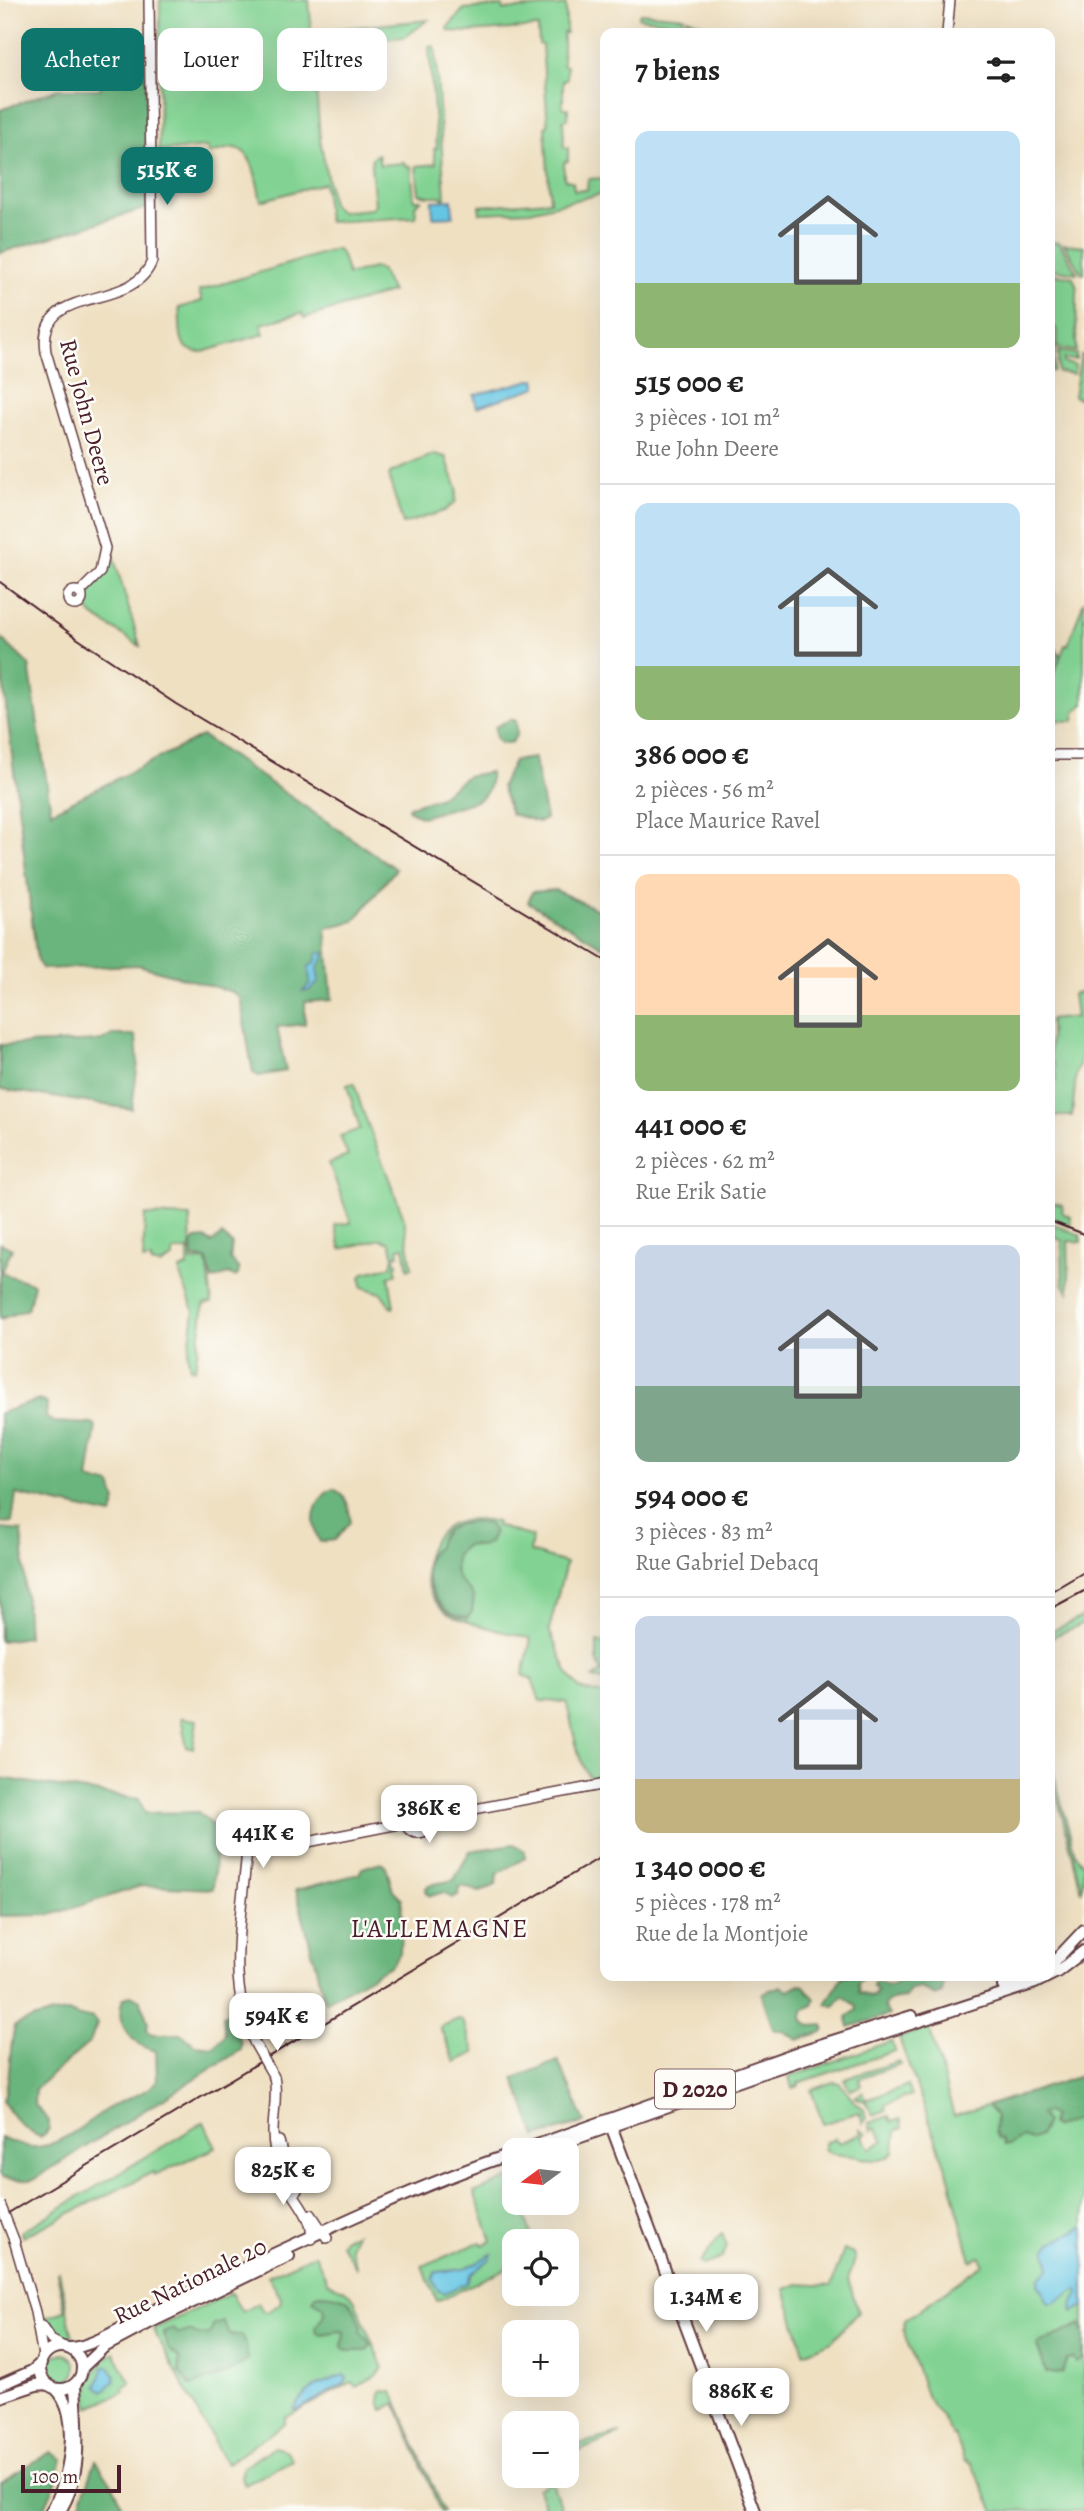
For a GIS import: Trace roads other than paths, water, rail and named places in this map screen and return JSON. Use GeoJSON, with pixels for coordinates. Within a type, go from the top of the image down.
{"type":"FeatureCollection","features":[{"type":"Feature","properties":{"kind":"main road"},"geometry":{"type":"LineString","coordinates":[[1055,1961],[1084,1930]]}},
{"type":"Feature","properties":{"kind":"main road","name":"D 2020"},"geometry":{"type":"LineString","coordinates":[[1055,1973],[1084,1951]]}},
{"type":"Feature","properties":{"kind":"main road","name":"D 2020"},"geometry":{"type":"LineString","coordinates":[[611,2124],[804,2050],[1016,1981]]}},
{"type":"Feature","properties":{"kind":"main road","name":"D 2020"},"geometry":{"type":"LineString","coordinates":[[611,2124],[1039,1981]]}},
{"type":"Feature","properties":{"kind":"main road"},"geometry":{"type":"LineString","coordinates":[[564,2138],[611,2124]]}},
{"type":"Feature","properties":{"kind":"main road"},"geometry":{"type":"LineString","coordinates":[[575,2138],[611,2124]]}},
{"type":"Feature","properties":{"kind":"main road"},"geometry":{"type":"LineString","coordinates":[[611,2124],[755,2511]]}},
{"type":"Feature","properties":{"kind":"main road","name":"Rue Nationale 20"},"geometry":{"type":"LineString","coordinates":[[83,2367],[104,2347],[317,2238],[438,2180],[502,2157]]}},
{"type":"Feature","properties":{"kind":"main road","name":"Rue Nationale 20"},"geometry":{"type":"LineString","coordinates":[[66,2347],[84,2346],[152,2311],[317,2238],[443,2185],[502,2164]]}},
{"type":"Feature","properties":{"kind":"main road"},"geometry":{"type":"LineString","coordinates":[[0,2385],[32,2371],[48,2351],[66,2347],[79,2356],[83,2367],[81,2377],[69,2388],[36,2385],[0,2397]]}},
{"type":"Feature","properties":{"kind":"main road"},"geometry":{"type":"LineString","coordinates":[[42,2359],[41,2375],[66,2401],[74,2422],[65,2478],[51,2511]]}},
{"type":"Feature","properties":{"kind":"main road"},"geometry":{"type":"LineString","coordinates":[[60,2511],[75,2469],[75,2385]]}},
{"type":"Feature","properties":{"kind":"street","name":"Rue John Deere"},"geometry":{"type":"LineString","coordinates":[[79,593],[100,572],[105,548],[46,352],[45,337],[50,321],[62,309],[132,285],[145,275],[152,261],[149,0]]}},
{"type":"Feature","properties":{"kind":"street"},"geometry":{"type":"LineString","coordinates":[[947,28],[950,0]]}},
{"type":"Feature","properties":{"kind":"street"},"geometry":{"type":"LineString","coordinates":[[1055,755],[1084,755]]}},
{"type":"Feature","properties":{"kind":"street"},"geometry":{"type":"LineString","coordinates":[[433,1817],[600,1785]]}},
{"type":"Feature","properties":{"kind":"street"},"geometry":{"type":"LineString","coordinates":[[404,1823],[407,1813],[413,1808],[424,1808],[433,1817]]}},
{"type":"Feature","properties":{"kind":"street"},"geometry":{"type":"LineString","coordinates":[[404,1823],[418,1833],[426,1830],[433,1817]]}},
{"type":"Feature","properties":{"kind":"street"},"geometry":{"type":"LineString","coordinates":[[317,2238],[289,2180],[281,2173],[275,2154],[274,2077],[255,2044],[244,2014],[237,1982],[237,1953],[247,1854],[251,1859],[267,1850],[404,1823]]}},
{"type":"Feature","properties":{"kind":"street"},"geometry":{"type":"LineString","coordinates":[[275,2118],[288,2174],[317,2238]]}},
{"type":"Feature","properties":{"kind":"street"},"geometry":{"type":"LineString","coordinates":[[0,2204],[15,2240],[35,2312],[42,2359]]}},
{"type":"Feature","properties":{"kind":"street"},"geometry":{"type":"LineString","coordinates":[[35,2312],[47,2335],[66,2347]]}},
{"type":"Feature","properties":{"kind":"water"},"geometry":{"type":"Polygon","coordinates":[[[452,200],[453,216],[433,217],[432,201],[452,200]]]}},
{"type":"Feature","properties":{"kind":"water"},"geometry":{"type":"Polygon","coordinates":[[[535,379],[537,387],[477,407],[474,395],[535,379]]]}},
{"type":"Feature","properties":{"kind":"water"},"geometry":{"type":"Polygon","coordinates":[[[324,952],[317,968],[319,982],[309,991],[303,991],[310,981],[308,968],[315,962],[318,953],[324,952]]]}},
{"type":"Feature","properties":{"kind":"water"},"geometry":{"type":"Polygon","coordinates":[[[1084,2226],[1084,2306],[1073,2312],[1078,2289],[1054,2303],[1049,2303],[1038,2285],[1039,2278],[1050,2268],[1046,2251],[1050,2244],[1084,2226]]]}},
{"type":"Feature","properties":{"kind":"water"},"geometry":{"type":"Polygon","coordinates":[[[492,2254],[490,2259],[471,2274],[467,2283],[444,2293],[437,2290],[433,2279],[436,2272],[464,2269],[492,2254]]]}},
{"type":"Feature","properties":{"kind":"water"},"geometry":{"type":"Polygon","coordinates":[[[104,2366],[108,2366],[115,2376],[115,2381],[103,2391],[97,2386],[104,2366]]]}},
{"type":"Feature","properties":{"kind":"water"},"geometry":{"type":"Polygon","coordinates":[[[344,2375],[347,2378],[344,2384],[294,2410],[302,2398],[315,2388],[344,2375]]]}},
{"type":"Feature","properties":{"kind":"railway"},"geometry":{"type":"LineString","coordinates":[[0,582],[78,639],[176,704],[600,957]]}},
{"type":"Feature","properties":{"kind":"railway"},"geometry":{"type":"LineString","coordinates":[[1055,1223],[1084,1234]]}},
{"type":"Feature","properties":{"kind":"railway"},"geometry":{"type":"LineString","coordinates":[[1055,1589],[1084,1572]]}},
{"type":"Feature","properties":{"kind":"railway"},"geometry":{"type":"LineString","coordinates":[[1055,1606],[1084,1591]]}},
{"type":"Feature","properties":{"kind":"railway"},"geometry":{"type":"LineString","coordinates":[[0,2218],[600,1858]]}},
{"type":"Feature","properties":{"kind":"district","name":"L'ALLEMAGNE"},"geometry":{"type":"Point","coordinates":[440,1928]}}]}
